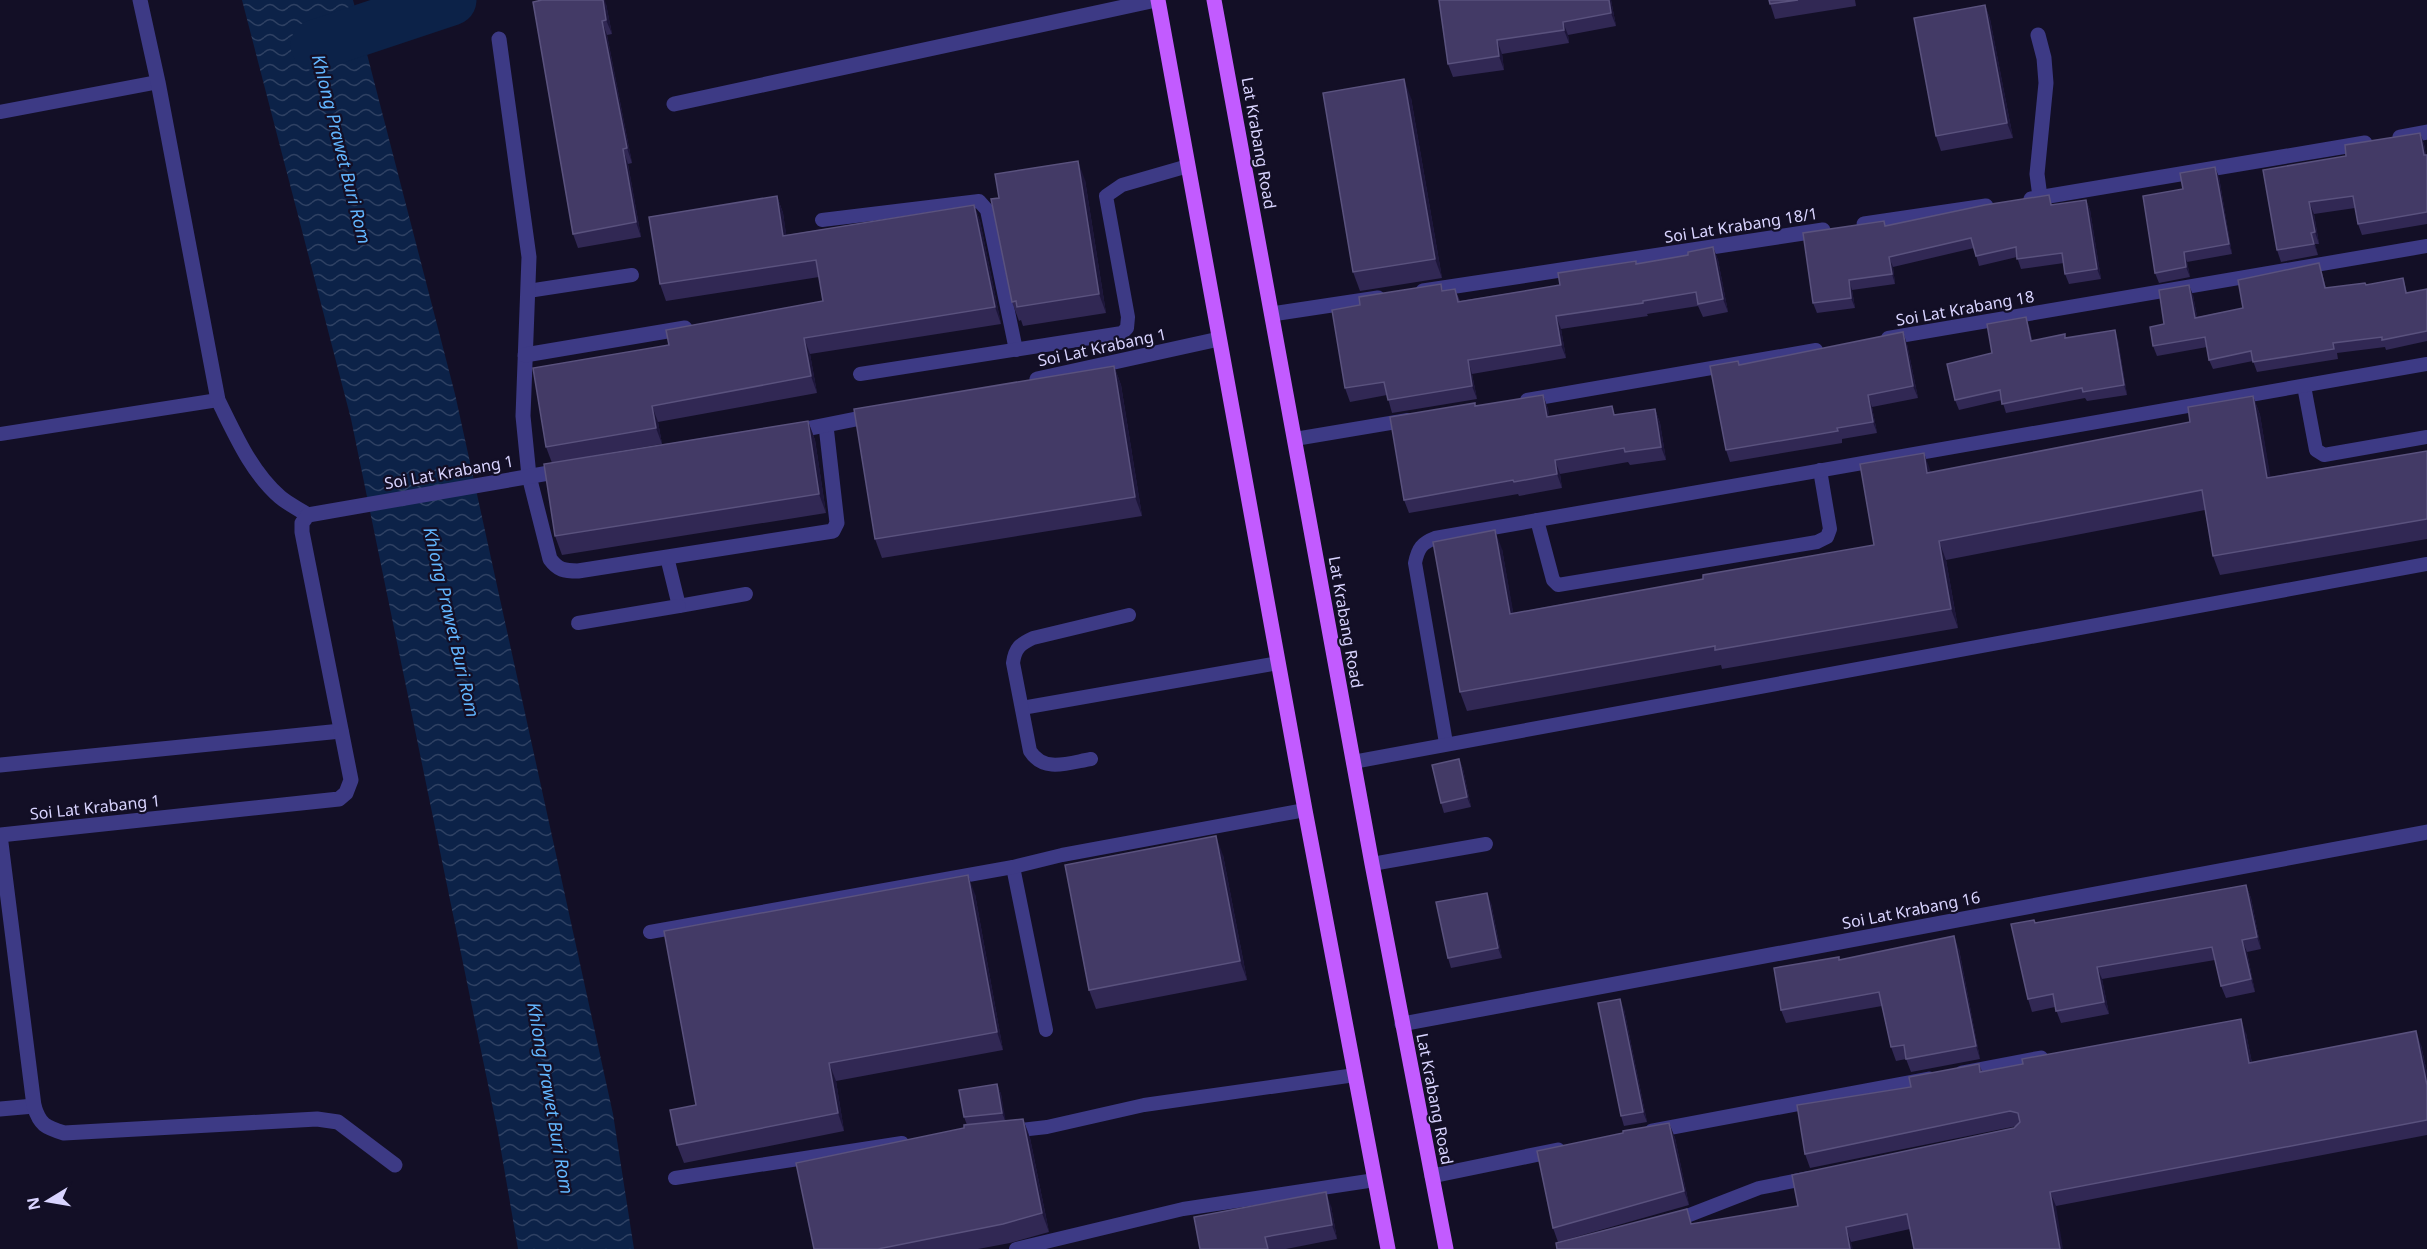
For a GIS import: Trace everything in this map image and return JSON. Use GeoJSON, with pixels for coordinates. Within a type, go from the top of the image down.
{"type":"FeatureCollection","features":[{"type":"Feature","properties":{"kind":"main road"},"geometry":{"type":"LineString","coordinates":[[1157,0],[1388,1249]]}},
{"type":"Feature","properties":{"kind":"main road","name":"Lat Krabang Road"},"geometry":{"type":"LineString","coordinates":[[1214,0],[1353,762],[1446,1249]]}},
{"type":"Feature","properties":{"kind":"street"},"geometry":{"type":"LineString","coordinates":[[140,0],[158,82],[218,400],[241,446],[261,476],[280,497],[308,515]]}},
{"type":"Feature","properties":{"kind":"street"},"geometry":{"type":"LineString","coordinates":[[674,104],[1157,0]]}},
{"type":"Feature","properties":{"kind":"street"},"geometry":{"type":"LineString","coordinates":[[2038,35],[2044,58],[2046,83],[2037,174],[2040,198]]}},
{"type":"Feature","properties":{"kind":"street"},"geometry":{"type":"LineString","coordinates":[[499,39],[529,257],[523,416],[529,476],[550,559],[557,568],[565,571],[578,571],[833,531],[837,523],[826,426]]}},
{"type":"Feature","properties":{"kind":"street","name":"Soi Lat Krabang 18/1"},"geometry":{"type":"LineString","coordinates":[[1413,293],[2040,198],[2427,132]]}},
{"type":"Feature","properties":{"kind":"street"},"geometry":{"type":"LineString","coordinates":[[1272,314],[1389,296]]}},
{"type":"Feature","properties":{"kind":"street"},"geometry":{"type":"LineString","coordinates":[[525,354],[699,326]]}},
{"type":"Feature","properties":{"kind":"street","name":"Soi Lat Krabang 1"},"geometry":{"type":"LineString","coordinates":[[1025,382],[1219,339]]}},
{"type":"Feature","properties":{"kind":"street"},"geometry":{"type":"LineString","coordinates":[[780,434],[896,411]]}},
{"type":"Feature","properties":{"kind":"street","name":"Soi Lat Krabang 1"},"geometry":{"type":"LineString","coordinates":[[0,835],[331,801],[346,793],[351,780],[302,523],[308,515],[341,508],[586,467]]}},
{"type":"Feature","properties":{"kind":"street"},"geometry":{"type":"LineString","coordinates":[[0,765],[341,732]]}},
{"type":"Feature","properties":{"kind":"street","name":"Soi Lat Krabang 16"},"geometry":{"type":"LineString","coordinates":[[1402,1024],[2427,832]]}},
{"type":"Feature","properties":{"kind":"street"},"geometry":{"type":"LineString","coordinates":[[0,835],[34,1106],[39,1121],[50,1129],[64,1133],[318,1119],[338,1122],[395,1165]]}},
{"type":"Feature","properties":{"kind":"street"},"geometry":{"type":"LineString","coordinates":[[1632,1134],[2053,1056]]}},
{"type":"Feature","properties":{"kind":"street"},"geometry":{"type":"LineString","coordinates":[[0,1109],[34,1106]]}},
{"type":"Feature","properties":{"kind":"street"},"geometry":{"type":"LineString","coordinates":[[1432,1176],[1575,1146]]}},
{"type":"Feature","properties":{"kind":"lane"},"geometry":{"type":"LineString","coordinates":[[0,112],[158,82]]}},
{"type":"Feature","properties":{"kind":"lane"},"geometry":{"type":"LineString","coordinates":[[860,374],[1122,333],[1127,328],[1128,317],[1106,196],[1122,185],[1188,166]]}},
{"type":"Feature","properties":{"kind":"lane"},"geometry":{"type":"LineString","coordinates":[[822,220],[979,201],[987,210],[1016,350]]}},
{"type":"Feature","properties":{"kind":"lane","name":"Soi Lat Krabang 18"},"geometry":{"type":"LineString","coordinates":[[1872,341],[2427,246]]}},
{"type":"Feature","properties":{"kind":"lane"},"geometry":{"type":"LineString","coordinates":[[528,291],[632,274]]}},
{"type":"Feature","properties":{"kind":"lane"},"geometry":{"type":"LineString","coordinates":[[1517,401],[1824,349]]}},
{"type":"Feature","properties":{"kind":"lane"},"geometry":{"type":"LineString","coordinates":[[1446,743],[1415,562],[1417,552],[1423,542],[1435,538],[2427,364]]}},
{"type":"Feature","properties":{"kind":"lane"},"geometry":{"type":"LineString","coordinates":[[2304,386],[2316,450],[2324,455],[2427,437]]}},
{"type":"Feature","properties":{"kind":"lane"},"geometry":{"type":"LineString","coordinates":[[0,434],[218,400]]}},
{"type":"Feature","properties":{"kind":"lane"},"geometry":{"type":"LineString","coordinates":[[1295,439],[1423,417]]}},
{"type":"Feature","properties":{"kind":"lane"},"geometry":{"type":"LineString","coordinates":[[1537,520],[1553,580],[1558,585],[1817,542],[1827,537],[1830,529],[1820,470]]}},
{"type":"Feature","properties":{"kind":"lane"},"geometry":{"type":"LineString","coordinates":[[667,557],[679,606]]}},
{"type":"Feature","properties":{"kind":"lane"},"geometry":{"type":"LineString","coordinates":[[1353,762],[1446,743],[2427,564]]}},
{"type":"Feature","properties":{"kind":"lane"},"geometry":{"type":"LineString","coordinates":[[578,623],[746,594]]}},
{"type":"Feature","properties":{"kind":"lane"},"geometry":{"type":"LineString","coordinates":[[1091,759],[1048,765],[1036,760],[1030,751],[1013,663],[1015,652],[1020,644],[1033,638],[1129,615]]}},
{"type":"Feature","properties":{"kind":"lane"},"geometry":{"type":"LineString","coordinates":[[1022,708],[1278,663]]}},
{"type":"Feature","properties":{"kind":"lane"},"geometry":{"type":"LineString","coordinates":[[650,932],[1013,867],[1062,855],[1305,810]]}},
{"type":"Feature","properties":{"kind":"lane"},"geometry":{"type":"LineString","coordinates":[[1372,864],[1486,844]]}},
{"type":"Feature","properties":{"kind":"lane"},"geometry":{"type":"LineString","coordinates":[[1013,867],[1046,1030]]}},
{"type":"Feature","properties":{"kind":"lane"},"geometry":{"type":"LineString","coordinates":[[1000,1132],[1047,1127],[1144,1105],[1355,1075]]}},
{"type":"Feature","properties":{"kind":"lane"},"geometry":{"type":"LineString","coordinates":[[675,1178],[916,1141]]}},
{"type":"Feature","properties":{"kind":"lane"},"geometry":{"type":"LineString","coordinates":[[1664,1223],[1759,1188],[1827,1174]]}},
{"type":"Feature","properties":{"kind":"lane"},"geometry":{"type":"LineString","coordinates":[[1016,1249],[1183,1209],[1375,1180]]}},
{"type":"Feature","properties":{"kind":"water","name":"Khlong Prawet Buri Rom"},"geometry":{"type":"Polygon","coordinates":[[[242,0],[353,0],[455,394],[613,1114],[634,1249],[518,1249],[498,1133],[351,419],[242,0]]]}},
{"type":"Feature","properties":{"kind":"building"},"geometry":{"type":"Polygon","coordinates":[[[603,0],[606,20],[602,21],[627,148],[623,149],[636,222],[573,234],[533,2],[603,0]]]}},
{"type":"Feature","properties":{"kind":"building"},"geometry":{"type":"Polygon","coordinates":[[[1439,0],[1609,0],[1611,13],[1563,22],[1564,30],[1497,40],[1499,56],[1448,64],[1439,0]]]}},
{"type":"Feature","properties":{"kind":"building"},"geometry":{"type":"Polygon","coordinates":[[[1769,0],[1798,0],[1770,4],[1769,0]]]}},
{"type":"Feature","properties":{"kind":"building"},"geometry":{"type":"Polygon","coordinates":[[[1985,5],[2007,123],[1936,136],[1914,18],[1985,5]]]}},
{"type":"Feature","properties":{"kind":"building"},"geometry":{"type":"Polygon","coordinates":[[[1404,79],[1435,259],[1353,272],[1323,93],[1404,79]]]}},
{"type":"Feature","properties":{"kind":"building"},"geometry":{"type":"Polygon","coordinates":[[[2420,133],[2424,155],[2427,155],[2427,212],[2358,224],[2353,196],[2309,202],[2315,232],[2311,233],[2314,244],[2277,250],[2263,170],[2346,156],[2345,145],[2420,133]]]}},
{"type":"Feature","properties":{"kind":"building"},"geometry":{"type":"Polygon","coordinates":[[[1078,161],[1099,294],[1017,307],[1016,301],[1012,302],[991,199],[999,198],[995,174],[1078,161]]]}},
{"type":"Feature","properties":{"kind":"building"},"geometry":{"type":"Polygon","coordinates":[[[2215,167],[2229,244],[2184,252],[2186,267],[2155,273],[2143,196],[2183,189],[2180,173],[2215,167]]]}},
{"type":"Feature","properties":{"kind":"building"},"geometry":{"type":"Polygon","coordinates":[[[2049,195],[2051,205],[2086,200],[2097,269],[2065,274],[2062,253],[2017,259],[2016,247],[1976,256],[1971,238],[1889,257],[1892,274],[1849,280],[1851,298],[1813,303],[1803,233],[1884,221],[1885,226],[1985,205],[2049,195]]]}},
{"type":"Feature","properties":{"kind":"building"},"geometry":{"type":"Polygon","coordinates":[[[777,196],[783,236],[974,205],[995,307],[804,338],[811,376],[652,406],[656,428],[546,447],[533,368],[669,345],[666,330],[823,301],[816,260],[660,284],[649,217],[777,196]]]}},
{"type":"Feature","properties":{"kind":"building"},"geometry":{"type":"Polygon","coordinates":[[[1713,247],[1723,299],[1698,304],[1696,292],[1643,301],[1643,303],[1556,316],[1561,345],[1468,360],[1472,386],[1388,400],[1384,382],[1345,388],[1332,310],[1360,305],[1359,297],[1441,284],[1442,291],[1455,289],[1458,302],[1560,285],[1558,273],[1636,261],[1636,264],[1688,255],[1688,252],[1713,247]]]}},
{"type":"Feature","properties":{"kind":"building"},"geometry":{"type":"Polygon","coordinates":[[[2319,263],[2325,288],[2365,283],[2366,285],[2403,278],[2406,293],[2427,289],[2427,331],[2382,340],[2382,337],[2333,343],[2334,349],[2253,362],[2251,351],[2209,360],[2205,337],[2153,346],[2150,327],[2164,324],[2159,290],[2189,285],[2195,318],[2243,308],[2238,280],[2319,263]]]}},
{"type":"Feature","properties":{"kind":"building"},"geometry":{"type":"Polygon","coordinates":[[[2026,317],[2031,341],[2065,334],[2065,338],[2115,330],[2124,385],[2083,392],[2082,388],[2002,404],[2000,390],[1955,400],[1947,364],[1992,353],[1987,324],[2026,317]]]}},
{"type":"Feature","properties":{"kind":"building"},"geometry":{"type":"Polygon","coordinates":[[[1903,332],[1913,386],[1868,395],[1873,422],[1837,428],[1838,431],[1726,450],[1710,366],[1738,361],[1739,365],[1903,332]]]}},
{"type":"Feature","properties":{"kind":"building"},"geometry":{"type":"Polygon","coordinates":[[[1114,366],[1135,497],[875,539],[854,409],[1114,366]]]}},
{"type":"Feature","properties":{"kind":"building"},"geometry":{"type":"Polygon","coordinates":[[[1543,395],[1547,417],[1612,406],[1614,415],[1655,409],[1661,447],[1625,452],[1624,448],[1555,460],[1557,474],[1404,500],[1390,417],[1543,395]]]}},
{"type":"Feature","properties":{"kind":"building"},"geometry":{"type":"Polygon","coordinates":[[[2253,396],[2267,478],[2427,451],[2427,519],[2213,556],[2202,490],[1939,541],[1951,609],[1715,650],[1715,646],[1460,692],[1433,542],[1495,530],[1510,614],[1703,579],[1703,575],[1874,545],[1860,464],[1924,453],[1927,473],[2190,422],[2188,407],[2253,396]]]}},
{"type":"Feature","properties":{"kind":"building"},"geometry":{"type":"Polygon","coordinates":[[[808,421],[819,494],[555,536],[544,464],[808,421]]]}},
{"type":"Feature","properties":{"kind":"building"},"geometry":{"type":"Polygon","coordinates":[[[1459,759],[1467,797],[1441,803],[1432,765],[1459,759]]]}},
{"type":"Feature","properties":{"kind":"building"},"geometry":{"type":"Polygon","coordinates":[[[1216,836],[1240,961],[1089,990],[1065,865],[1216,836]]]}},
{"type":"Feature","properties":{"kind":"building"},"geometry":{"type":"Polygon","coordinates":[[[968,875],[997,1032],[829,1063],[838,1113],[677,1145],[670,1110],[696,1105],[664,931],[968,875]]]}},
{"type":"Feature","properties":{"kind":"building"},"geometry":{"type":"Polygon","coordinates":[[[2246,885],[2257,937],[2242,940],[2251,979],[2221,986],[2212,947],[2097,967],[2104,1002],[2056,1011],[2053,994],[2028,999],[2011,924],[2034,920],[2035,923],[2246,885]]]}},
{"type":"Feature","properties":{"kind":"building"},"geometry":{"type":"Polygon","coordinates":[[[1487,893],[1498,948],[1448,958],[1436,902],[1487,893]]]}},
{"type":"Feature","properties":{"kind":"building"},"geometry":{"type":"Polygon","coordinates":[[[1954,936],[1976,1046],[1906,1059],[1904,1045],[1891,1047],[1879,992],[1781,1010],[1774,968],[1839,957],[1839,960],[1954,936]]]}},
{"type":"Feature","properties":{"kind":"building"},"geometry":{"type":"Polygon","coordinates":[[[1620,999],[1643,1112],[1621,1116],[1598,1003],[1620,999]]]}},
{"type":"Feature","properties":{"kind":"building"},"geometry":{"type":"Polygon","coordinates":[[[2241,1019],[2249,1063],[2416,1031],[2427,1085],[2427,1120],[2050,1192],[2060,1249],[1914,1249],[1907,1214],[1846,1227],[1850,1249],[1557,1249],[1556,1243],[1687,1209],[1691,1224],[1798,1206],[1792,1175],[2014,1128],[2020,1122],[2018,1113],[2010,1111],[1805,1154],[1797,1105],[1911,1087],[1909,1077],[1979,1064],[1980,1072],[2023,1064],[2022,1059],[2241,1019]]]}},
{"type":"Feature","properties":{"kind":"building"},"geometry":{"type":"Polygon","coordinates":[[[997,1084],[1002,1113],[964,1117],[959,1090],[997,1084]]]}},
{"type":"Feature","properties":{"kind":"building"},"geometry":{"type":"Polygon","coordinates":[[[1023,1119],[1042,1213],[1003,1224],[878,1249],[814,1249],[796,1163],[964,1128],[964,1125],[1023,1119]]]}},
{"type":"Feature","properties":{"kind":"building"},"geometry":{"type":"Polygon","coordinates":[[[1669,1123],[1684,1191],[1553,1228],[1537,1151],[1669,1123]]]}},
{"type":"Feature","properties":{"kind":"building"},"geometry":{"type":"Polygon","coordinates":[[[1326,1192],[1332,1225],[1265,1237],[1268,1249],[1200,1249],[1194,1217],[1326,1192]]]}},
{"type":"Feature","properties":{"kind":"waterway"},"geometry":{"type":"LineString","coordinates":[[316,45],[451,0]]}}]}
